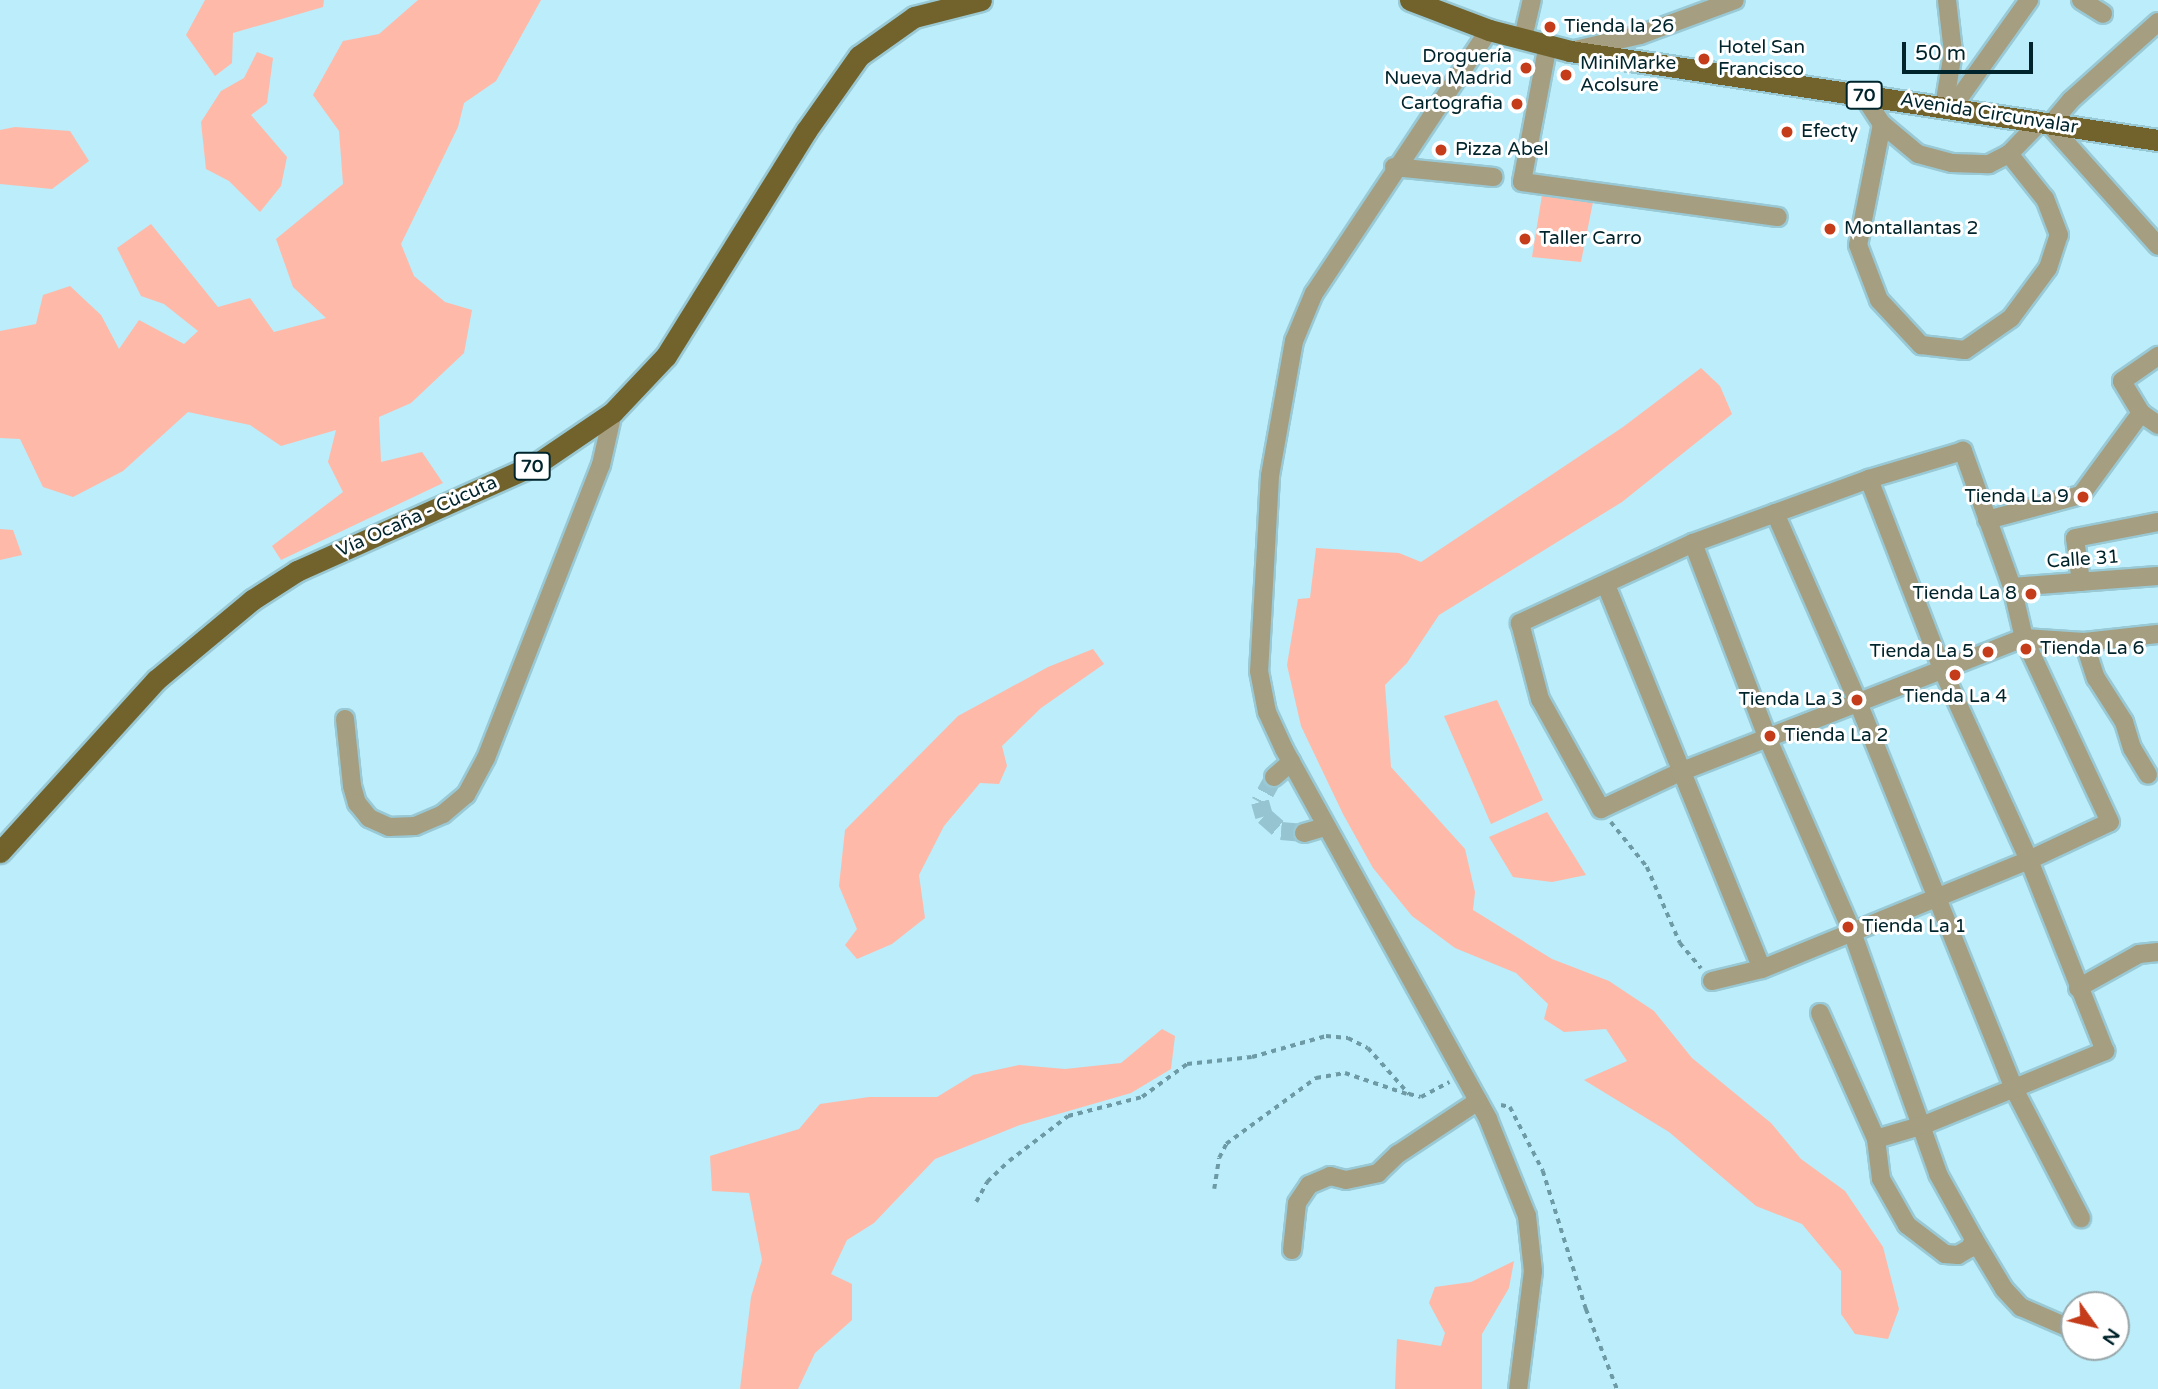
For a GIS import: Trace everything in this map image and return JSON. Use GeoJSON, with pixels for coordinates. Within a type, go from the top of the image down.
{"type":"FeatureCollection","features":[{"type":"Feature","properties":{"kind":"main road","name":"Vía Ocaña - Cúcuta"},"geometry":{"type":"LineString","coordinates":[[0,852],[156,680],[251,600],[297,572],[538,463],[613,412],[666,356],[806,131],[859,56],[914,17],[981,0]]}},
{"type":"Feature","properties":{"kind":"main road","name":"70"},"geometry":{"type":"LineString","coordinates":[[1410,0],[1489,30]]}},
{"type":"Feature","properties":{"kind":"main road","name":"Avenida Circunvalar"},"geometry":{"type":"LineString","coordinates":[[1489,30],[1570,51],[2158,140]]}},
{"type":"Feature","properties":{"kind":"street"},"geometry":{"type":"LineString","coordinates":[[1523,38],[1532,0]]}},
{"type":"Feature","properties":{"kind":"street"},"geometry":{"type":"LineString","coordinates":[[1570,51],[1640,35],[1732,0]]}},
{"type":"Feature","properties":{"kind":"street"},"geometry":{"type":"LineString","coordinates":[[1947,0],[1953,52],[1948,108]]}},
{"type":"Feature","properties":{"kind":"street"},"geometry":{"type":"LineString","coordinates":[[1948,108],[2029,0]]}},
{"type":"Feature","properties":{"kind":"street"},"geometry":{"type":"LineString","coordinates":[[2081,0],[2103,14]]}},
{"type":"Feature","properties":{"kind":"street"},"geometry":{"type":"LineString","coordinates":[[1863,95],[1882,124],[1918,154],[1952,163],[1989,164],[2009,154],[2158,22]]}},
{"type":"Feature","properties":{"kind":"street"},"geometry":{"type":"LineString","coordinates":[[1489,30],[1394,167],[1314,293],[1294,341],[1270,476],[1259,671],[1267,712],[1290,762],[1478,1101],[1511,1173],[1533,1244],[1518,1389]]}},
{"type":"Feature","properties":{"kind":"street"},"geometry":{"type":"LineString","coordinates":[[1548,44],[1522,182],[1778,216]]}},
{"type":"Feature","properties":{"kind":"street"},"geometry":{"type":"LineString","coordinates":[[1882,124],[1858,245],[1879,300],[1921,345],[1965,350],[2011,318],[2048,268],[2059,235],[2045,200],[2009,154]]}},
{"type":"Feature","properties":{"kind":"street"},"geometry":{"type":"LineString","coordinates":[[2044,124],[2158,246]]}},
{"type":"Feature","properties":{"kind":"street"},"geometry":{"type":"LineString","coordinates":[[1394,167],[1494,177]]}},
{"type":"Feature","properties":{"kind":"street"},"geometry":{"type":"LineString","coordinates":[[2158,356],[2122,381],[2141,414],[2158,425]]}},
{"type":"Feature","properties":{"kind":"street"},"geometry":{"type":"LineString","coordinates":[[345,719],[352,786],[357,803],[369,818],[389,827],[415,826],[443,814],[466,795],[491,746],[592,489],[613,412]]}},
{"type":"Feature","properties":{"kind":"street"},"geometry":{"type":"LineString","coordinates":[[1987,520],[2081,495],[2141,414]]}},
{"type":"Feature","properties":{"kind":"street"},"geometry":{"type":"LineString","coordinates":[[1712,981],[1762,968],[1935,895],[2029,860],[2110,822],[2024,638],[2012,587],[1963,451],[1869,479],[1693,543],[1520,623],[1540,699],[1601,809],[1680,772],[2024,638],[2084,642],[2158,634]]}},
{"type":"Feature","properties":{"kind":"street"},"geometry":{"type":"LineString","coordinates":[[1869,479],[1943,671],[2029,860],[2105,1051],[1924,1125],[1876,1139]]}},
{"type":"Feature","properties":{"kind":"street"},"geometry":{"type":"LineString","coordinates":[[1776,513],[1858,703],[2013,1087],[2081,1218]]}},
{"type":"Feature","properties":{"kind":"street"},"geometry":{"type":"LineString","coordinates":[[2081,582],[2075,538],[2158,522]]}},
{"type":"Feature","properties":{"kind":"street"},"geometry":{"type":"LineString","coordinates":[[1693,543],[1768,737],[1851,929],[1948,1196],[2004,1289],[2021,1307],[2060,1325]]}},
{"type":"Feature","properties":{"kind":"street","name":"Calle 31"},"geometry":{"type":"LineString","coordinates":[[2012,587],[2158,576]]}},
{"type":"Feature","properties":{"kind":"street"},"geometry":{"type":"LineString","coordinates":[[1606,585],[1762,968]]}},
{"type":"Feature","properties":{"kind":"street"},"geometry":{"type":"LineString","coordinates":[[2084,642],[2096,678],[2124,722],[2132,748],[2148,775]]}},
{"type":"Feature","properties":{"kind":"street"},"geometry":{"type":"LineString","coordinates":[[1275,777],[1290,762]]}},
{"type":"Feature","properties":{"kind":"street"},"geometry":{"type":"LineString","coordinates":[[1304,833],[1325,827]]}},
{"type":"Feature","properties":{"kind":"street"},"geometry":{"type":"LineString","coordinates":[[2078,988],[2139,954],[2158,952]]}},
{"type":"Feature","properties":{"kind":"street"},"geometry":{"type":"LineString","coordinates":[[1820,1013],[1876,1139],[1881,1179],[1907,1225],[1928,1245],[1951,1255],[1967,1251],[1974,1239]]}},
{"type":"Feature","properties":{"kind":"street"},"geometry":{"type":"LineString","coordinates":[[1292,1250],[1297,1203],[1309,1185],[1330,1176],[1346,1180],[1378,1173],[1398,1154],[1478,1101]]}},
{"type":"Feature","properties":{"kind":"path"},"geometry":{"type":"LineString","coordinates":[[1601,809],[1647,867],[1680,943],[1712,981]]}},
{"type":"Feature","properties":{"kind":"path"},"geometry":{"type":"LineString","coordinates":[[976,1202],[987,1182],[1009,1161],[1068,1116],[1142,1097],[1187,1064],[1252,1056],[1326,1036],[1348,1038],[1368,1048],[1409,1094]]}},
{"type":"Feature","properties":{"kind":"path"},"geometry":{"type":"LineString","coordinates":[[1214,1189],[1219,1158],[1226,1144],[1316,1078],[1345,1073],[1409,1094],[1432,1093],[1463,1074]]}},
{"type":"Feature","properties":{"kind":"path"},"geometry":{"type":"LineString","coordinates":[[1478,1101],[1510,1107],[1526,1135],[1543,1171],[1586,1309],[1617,1389]]}},
{"type":"Feature","properties":{"kind":"shaded area"},"geometry":{"type":"Polygon","coordinates":[[[205,0],[324,0],[323,7],[233,33],[232,63],[215,76],[186,35],[205,0]]]}},
{"type":"Feature","properties":{"kind":"shaded area"},"geometry":{"type":"Polygon","coordinates":[[[418,0],[541,0],[496,81],[464,103],[458,127],[401,244],[414,276],[445,302],[472,310],[464,353],[411,403],[379,417],[381,462],[422,452],[443,483],[281,560],[272,546],[343,492],[328,462],[336,430],[281,446],[250,425],[188,412],[123,471],[73,497],[43,487],[20,439],[0,438],[0,331],[36,324],[43,295],[70,286],[101,315],[119,349],[139,320],[184,344],[198,331],[164,304],[141,296],[117,248],[151,224],[218,307],[250,298],[274,332],[326,318],[293,287],[276,239],[343,184],[339,131],[313,95],[343,41],[379,34],[418,0]]]}},
{"type":"Feature","properties":{"kind":"shaded area"},"geometry":{"type":"Polygon","coordinates":[[[257,52],[273,58],[267,103],[251,115],[287,157],[281,186],[260,212],[229,181],[206,169],[201,122],[221,91],[244,78],[257,52]]]}},
{"type":"Feature","properties":{"kind":"shaded area"},"geometry":{"type":"Polygon","coordinates":[[[15,127],[70,131],[89,161],[52,189],[0,184],[0,130],[15,127]]]}},
{"type":"Feature","properties":{"kind":"shaded area"},"geometry":{"type":"Polygon","coordinates":[[[1542,195],[1593,202],[1581,262],[1532,257],[1542,195]]]}},
{"type":"Feature","properties":{"kind":"shaded area"},"geometry":{"type":"Polygon","coordinates":[[[1701,368],[1720,386],[1732,414],[1622,502],[1439,615],[1407,663],[1385,685],[1391,767],[1465,849],[1475,892],[1473,910],[1552,959],[1609,981],[1654,1011],[1692,1058],[1771,1123],[1801,1159],[1845,1191],[1883,1247],[1899,1309],[1888,1339],[1855,1334],[1841,1314],[1841,1271],[1802,1224],[1756,1206],[1669,1132],[1584,1080],[1627,1061],[1606,1029],[1564,1032],[1544,1019],[1548,1004],[1516,973],[1455,948],[1412,916],[1373,868],[1343,814],[1301,726],[1287,665],[1298,599],[1310,598],[1316,548],[1399,553],[1421,562],[1623,427],[1701,368]]]}},
{"type":"Feature","properties":{"kind":"shaded area"},"geometry":{"type":"Polygon","coordinates":[[[0,529],[13,530],[22,555],[0,560],[0,529]]]}},
{"type":"Feature","properties":{"kind":"shaded area"},"geometry":{"type":"Polygon","coordinates":[[[1093,649],[1104,664],[1041,708],[1002,746],[1007,766],[999,784],[980,783],[944,826],[919,875],[925,918],[892,944],[857,959],[845,945],[857,929],[839,886],[845,830],[958,716],[1048,667],[1093,649]]]}},
{"type":"Feature","properties":{"kind":"shaded area"},"geometry":{"type":"Polygon","coordinates":[[[1497,700],[1543,800],[1491,824],[1444,716],[1497,700]]]}},
{"type":"Feature","properties":{"kind":"shaded area"},"geometry":{"type":"Polygon","coordinates":[[[1547,812],[1586,875],[1552,882],[1513,877],[1489,837],[1547,812]]]}},
{"type":"Feature","properties":{"kind":"shaded area"},"geometry":{"type":"Polygon","coordinates":[[[1162,1029],[1175,1036],[1171,1069],[1131,1093],[1020,1125],[935,1159],[874,1223],[847,1240],[831,1274],[852,1284],[852,1320],[815,1353],[798,1389],[740,1389],[751,1297],[762,1260],[749,1193],[712,1191],[710,1156],[799,1129],[820,1104],[869,1097],[937,1097],[973,1075],[1019,1065],[1065,1069],[1121,1063],[1162,1029]]]}},
{"type":"Feature","properties":{"kind":"shaded area"},"geometry":{"type":"Polygon","coordinates":[[[1514,1261],[1509,1288],[1482,1334],[1482,1389],[1395,1389],[1397,1339],[1441,1346],[1445,1333],[1429,1303],[1435,1287],[1471,1282],[1514,1261]]]}},
{"type":"Feature","properties":{"kind":"tunnel"},"geometry":{"type":"LineString","coordinates":[[1274,777],[1260,802],[1264,816],[1281,831],[1304,833]]}},
{"type":"Feature","properties":{"kind":"place","name":"Tienda la 26"},"geometry":{"type":"Point","coordinates":[1550,27]}},
{"type":"Feature","properties":{"kind":"place","name":"Hotel San Francisco"},"geometry":{"type":"Point","coordinates":[1704,59]}},
{"type":"Feature","properties":{"kind":"place","name":"Droguería Nueva Madrid"},"geometry":{"type":"Point","coordinates":[1526,68]}},
{"type":"Feature","properties":{"kind":"place","name":"MiniMarke Acolsure"},"geometry":{"type":"Point","coordinates":[1566,75]}},
{"type":"Feature","properties":{"kind":"place","name":"Cartografia"},"geometry":{"type":"Point","coordinates":[1517,104]}},
{"type":"Feature","properties":{"kind":"place","name":"Efecty"},"geometry":{"type":"Point","coordinates":[1787,132]}},
{"type":"Feature","properties":{"kind":"place","name":"Pizza Abel"},"geometry":{"type":"Point","coordinates":[1441,150]}},
{"type":"Feature","properties":{"kind":"place","name":"Montallantas 2"},"geometry":{"type":"Point","coordinates":[1830,229]}},
{"type":"Feature","properties":{"kind":"place","name":"Taller Carro"},"geometry":{"type":"Point","coordinates":[1525,239]}},
{"type":"Feature","properties":{"kind":"place","name":"Tienda La 9"},"geometry":{"type":"Point","coordinates":[2083,497]}},
{"type":"Feature","properties":{"kind":"place","name":"Tienda La 8"},"geometry":{"type":"Point","coordinates":[2031,594]}},
{"type":"Feature","properties":{"kind":"place","name":"Tienda La 6"},"geometry":{"type":"Point","coordinates":[2026,649]}},
{"type":"Feature","properties":{"kind":"place","name":"Tienda La 5"},"geometry":{"type":"Point","coordinates":[1988,652]}},
{"type":"Feature","properties":{"kind":"place","name":"Tienda La 4"},"geometry":{"type":"Point","coordinates":[1955,675]}},
{"type":"Feature","properties":{"kind":"place","name":"Tienda La 3"},"geometry":{"type":"Point","coordinates":[1857,700]}},
{"type":"Feature","properties":{"kind":"place","name":"Tienda La 2"},"geometry":{"type":"Point","coordinates":[1770,736]}},
{"type":"Feature","properties":{"kind":"place","name":"Tienda La 1"},"geometry":{"type":"Point","coordinates":[1848,927]}}]}
